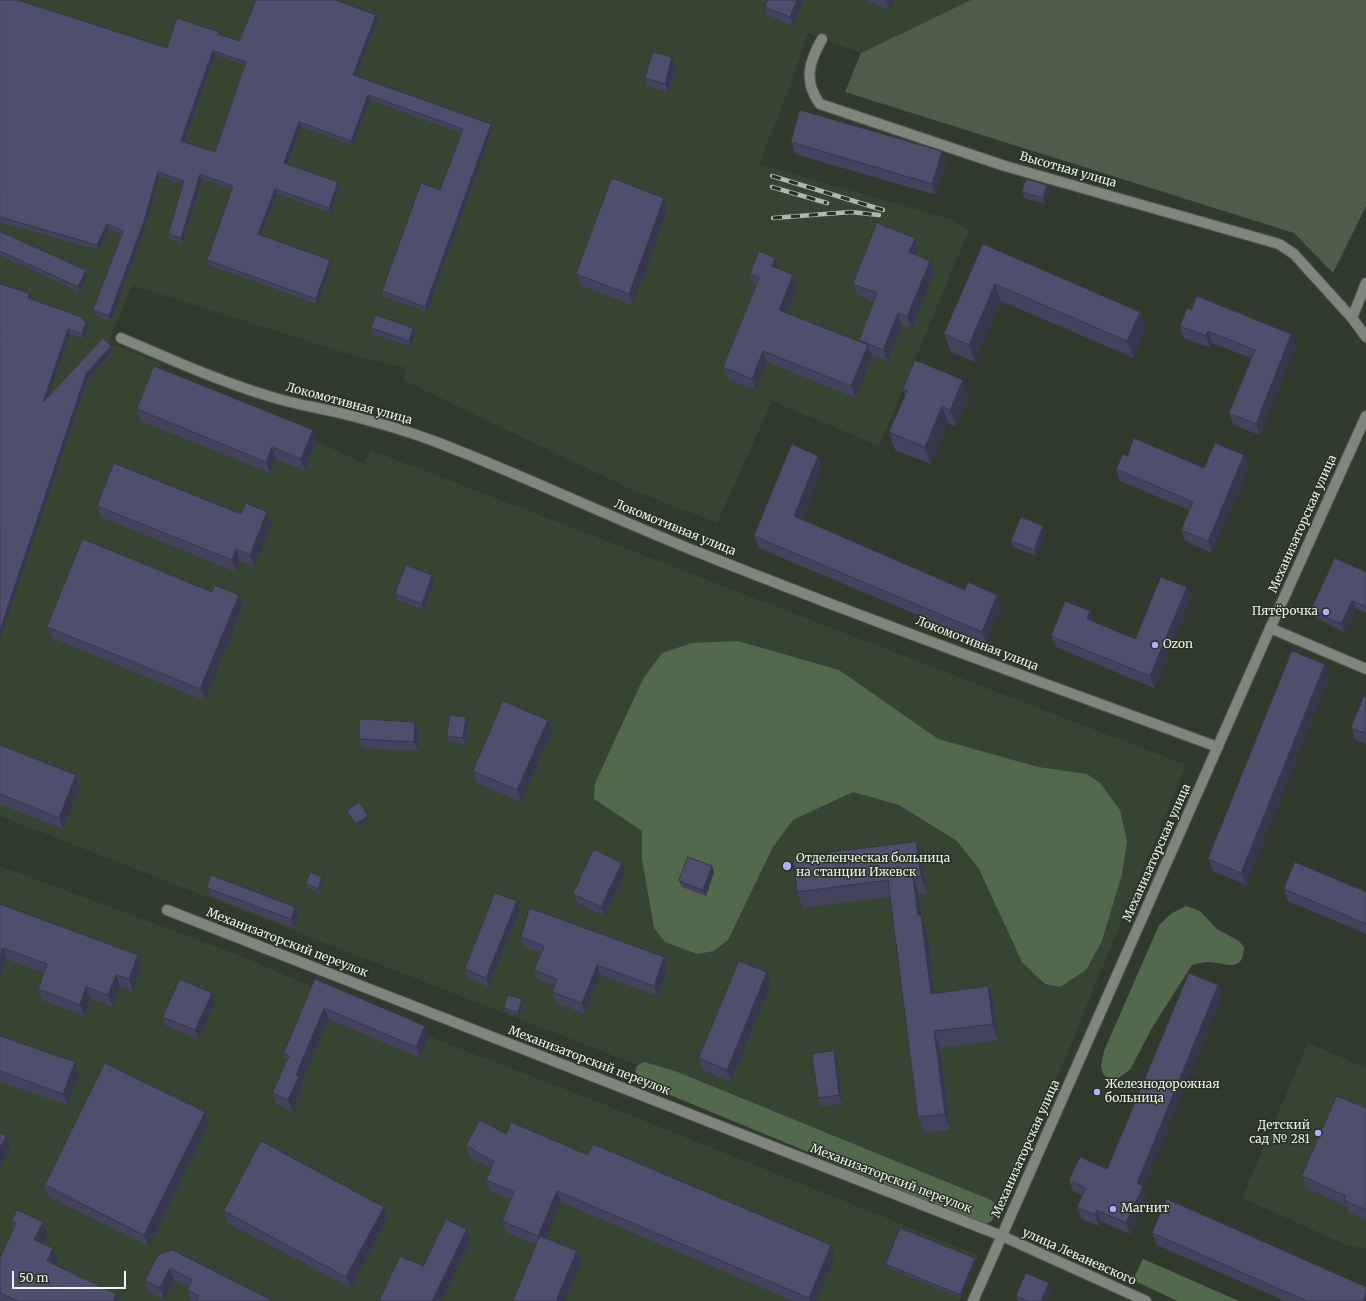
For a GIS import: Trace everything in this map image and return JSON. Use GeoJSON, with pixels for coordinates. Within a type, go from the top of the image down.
{"type":"FeatureCollection","features":[{"type":"Feature","properties":{"kind":"street","name":"Высотная улица"},"geometry":{"type":"LineString","coordinates":[[822,39],[813,56],[810,67],[811,90],[820,104],[1005,166],[1279,244],[1294,254],[1352,318],[1366,337]]}},
{"type":"Feature","properties":{"kind":"street"},"geometry":{"type":"LineString","coordinates":[[1352,318],[1366,283]]}},
{"type":"Feature","properties":{"kind":"street","name":"Локомотивная улица"},"geometry":{"type":"LineString","coordinates":[[121,338],[200,372],[233,384],[286,401],[343,413],[393,427],[437,442],[630,525],[729,564],[1027,678],[1218,747]]}},
{"type":"Feature","properties":{"kind":"street","name":"Механизаторская улица"},"geometry":{"type":"LineString","coordinates":[[973,1301],[1270,628],[1366,416]]}},
{"type":"Feature","properties":{"kind":"street"},"geometry":{"type":"LineString","coordinates":[[1270,628],[1366,669]]}},
{"type":"Feature","properties":{"kind":"street","name":"Механизаторский переулок"},"geometry":{"type":"LineString","coordinates":[[167,910],[1002,1236]]}},
{"type":"Feature","properties":{"kind":"street","name":"улица Леваневского"},"geometry":{"type":"LineString","coordinates":[[1002,1236],[1146,1301]]}},
{"type":"Feature","properties":{"kind":"shaded area"},"geometry":{"type":"Polygon","coordinates":[[[0,0],[971,0],[861,53],[808,33],[788,91],[759,164],[952,220],[969,230],[879,446],[772,401],[717,523],[628,488],[403,380],[407,368],[352,355],[132,285],[111,335],[110,344],[161,363],[159,378],[317,442],[363,463],[371,450],[1186,765],[1003,1208],[0,816],[0,0]]]}},
{"type":"Feature","properties":{"kind":"shaded area"},"geometry":{"type":"Polygon","coordinates":[[[971,0],[1366,0],[1366,206],[1333,273],[1294,233],[845,92],[861,53],[971,0]]]}},
{"type":"Feature","properties":{"kind":"shaded area"},"geometry":{"type":"Polygon","coordinates":[[[738,641],[839,670],[938,739],[1038,767],[1087,774],[1100,783],[1120,810],[1127,842],[1122,874],[1102,941],[1086,970],[1060,987],[1045,984],[1022,962],[979,869],[957,841],[899,805],[853,792],[793,820],[773,847],[728,940],[714,951],[697,954],[665,942],[654,928],[642,859],[642,831],[594,799],[595,783],[643,679],[662,653],[692,643],[738,641]]]}},
{"type":"Feature","properties":{"kind":"shaded area"},"geometry":{"type":"Polygon","coordinates":[[[0,866],[233,953],[438,1040],[603,1104],[978,1255],[960,1301],[0,1301],[0,866]]]}},
{"type":"Feature","properties":{"kind":"shaded area"},"geometry":{"type":"Polygon","coordinates":[[[1186,906],[1200,911],[1217,929],[1239,941],[1244,947],[1243,956],[1237,964],[1232,965],[1208,962],[1192,965],[1152,1028],[1130,1070],[1117,1079],[1109,1079],[1103,1074],[1101,1066],[1104,1051],[1159,925],[1172,913],[1186,906]]]}},
{"type":"Feature","properties":{"kind":"shaded area","name":"Детский сад № 281"},"geometry":{"type":"Polygon","coordinates":[[[1308,1043],[1366,1068],[1366,1248],[1349,1246],[1242,1198],[1308,1043]]]}},
{"type":"Feature","properties":{"kind":"shaded area"},"geometry":{"type":"Polygon","coordinates":[[[644,1062],[675,1071],[991,1200],[997,1206],[992,1221],[985,1225],[653,1088],[635,1072],[637,1066],[644,1062]]]}},
{"type":"Feature","properties":{"kind":"shaded area"},"geometry":{"type":"Polygon","coordinates":[[[1143,1259],[1239,1301],[1177,1301],[1133,1280],[1143,1259]]]}},
{"type":"Feature","properties":{"kind":"building"},"geometry":{"type":"Polygon","coordinates":[[[0,0],[18,0],[167,48],[177,18],[219,32],[218,34],[239,41],[256,0],[336,0],[376,15],[353,75],[491,124],[425,307],[382,291],[421,183],[440,190],[463,129],[368,95],[351,141],[299,122],[284,163],[338,182],[329,208],[275,189],[258,234],[330,260],[316,299],[207,260],[233,186],[200,174],[181,238],[168,234],[184,181],[158,172],[144,221],[109,316],[93,310],[123,231],[107,224],[97,245],[0,217],[0,0]],[[213,51],[181,141],[215,152],[246,62],[213,51]]]}},
{"type":"Feature","properties":{"kind":"building"},"geometry":{"type":"Polygon","coordinates":[[[768,0],[797,0],[790,17],[765,7],[768,0]]]}},
{"type":"Feature","properties":{"kind":"building"},"geometry":{"type":"Polygon","coordinates":[[[653,52],[672,57],[665,84],[645,78],[653,52]]]}},
{"type":"Feature","properties":{"kind":"building"},"geometry":{"type":"Polygon","coordinates":[[[800,110],[942,151],[932,184],[791,142],[800,110]]]}},
{"type":"Feature","properties":{"kind":"building"},"geometry":{"type":"Polygon","coordinates":[[[612,178],[664,198],[629,294],[576,274],[612,178]]]}},
{"type":"Feature","properties":{"kind":"building"},"geometry":{"type":"Polygon","coordinates":[[[1026,179],[1047,185],[1043,198],[1022,192],[1026,179]]]}},
{"type":"Feature","properties":{"kind":"building"},"geometry":{"type":"Polygon","coordinates":[[[877,223],[915,238],[909,252],[930,261],[907,317],[898,313],[883,350],[859,340],[877,293],[853,284],[877,223]]]}},
{"type":"Feature","properties":{"kind":"building"},"geometry":{"type":"Polygon","coordinates":[[[0,229],[2,229],[1,232],[86,270],[78,287],[0,251],[0,229]]]}},
{"type":"Feature","properties":{"kind":"building"},"geometry":{"type":"Polygon","coordinates":[[[983,244],[1140,312],[1127,341],[995,284],[969,345],[944,334],[983,244]]]}},
{"type":"Feature","properties":{"kind":"building"},"geometry":{"type":"Polygon","coordinates":[[[759,251],[775,258],[772,266],[793,275],[779,310],[868,345],[851,386],[763,351],[752,379],[723,367],[759,278],[750,274],[759,251]]]}},
{"type":"Feature","properties":{"kind":"building"},"geometry":{"type":"Polygon","coordinates":[[[0,284],[29,293],[28,298],[79,316],[86,322],[82,334],[68,329],[43,402],[103,338],[111,346],[86,374],[0,630],[0,284]]]}},
{"type":"Feature","properties":{"kind":"building"},"geometry":{"type":"Polygon","coordinates":[[[1197,296],[1291,334],[1256,424],[1229,413],[1255,350],[1208,331],[1206,336],[1180,326],[1187,308],[1191,310],[1197,296]]]}},
{"type":"Feature","properties":{"kind":"building"},"geometry":{"type":"Polygon","coordinates":[[[376,315],[413,328],[409,341],[371,328],[376,315]]]}},
{"type":"Feature","properties":{"kind":"building"},"geometry":{"type":"Polygon","coordinates":[[[915,360],[963,380],[950,410],[942,406],[925,447],[889,432],[907,391],[903,389],[915,360]]]}},
{"type":"Feature","properties":{"kind":"building"},"geometry":{"type":"Polygon","coordinates":[[[154,366],[313,430],[301,459],[272,447],[266,462],[137,409],[154,366]]]}},
{"type":"Feature","properties":{"kind":"building"},"geometry":{"type":"Polygon","coordinates":[[[1134,438],[1204,468],[1215,443],[1244,455],[1208,541],[1181,530],[1193,502],[1116,469],[1123,454],[1127,456],[1134,438]]]}},
{"type":"Feature","properties":{"kind":"building"},"geometry":{"type":"Polygon","coordinates":[[[792,444],[818,456],[794,516],[965,590],[968,582],[997,595],[982,632],[754,536],[792,444]]]}},
{"type":"Feature","properties":{"kind":"building"},"geometry":{"type":"Polygon","coordinates":[[[114,463],[241,514],[246,503],[267,512],[250,555],[236,549],[232,560],[97,506],[114,463]]]}},
{"type":"Feature","properties":{"kind":"building"},"geometry":{"type":"Polygon","coordinates":[[[1021,517],[1043,526],[1034,550],[1011,541],[1021,517]]]}},
{"type":"Feature","properties":{"kind":"building"},"geometry":{"type":"Polygon","coordinates":[[[83,539],[212,592],[215,585],[239,595],[200,689],[47,627],[83,539]]]}},
{"type":"Feature","properties":{"kind":"building"},"geometry":{"type":"Polygon","coordinates":[[[1335,558],[1366,572],[1366,607],[1352,601],[1341,624],[1311,610],[1335,558]]]}},
{"type":"Feature","properties":{"kind":"building"},"geometry":{"type":"Polygon","coordinates":[[[406,565],[432,575],[422,604],[395,594],[406,565]]]}},
{"type":"Feature","properties":{"kind":"building"},"geometry":{"type":"Polygon","coordinates":[[[1161,577],[1187,587],[1150,676],[1051,636],[1065,601],[1090,611],[1087,619],[1135,639],[1161,577]]]}},
{"type":"Feature","properties":{"kind":"building"},"geometry":{"type":"Polygon","coordinates":[[[1292,651],[1325,664],[1241,873],[1208,859],[1292,651]]]}},
{"type":"Feature","properties":{"kind":"building"},"geometry":{"type":"Polygon","coordinates":[[[1364,696],[1366,697],[1366,734],[1351,728],[1364,696]]]}},
{"type":"Feature","properties":{"kind":"building"},"geometry":{"type":"Polygon","coordinates":[[[503,701],[548,720],[517,790],[473,771],[503,701]]]}},
{"type":"Feature","properties":{"kind":"building"},"geometry":{"type":"Polygon","coordinates":[[[450,715],[466,717],[463,738],[447,736],[450,715]]]}},
{"type":"Feature","properties":{"kind":"building"},"geometry":{"type":"Polygon","coordinates":[[[360,719],[415,722],[414,742],[359,739],[360,719]]]}},
{"type":"Feature","properties":{"kind":"building"},"geometry":{"type":"Polygon","coordinates":[[[0,745],[76,775],[59,818],[0,794],[0,745]]]}},
{"type":"Feature","properties":{"kind":"building"},"geometry":{"type":"Polygon","coordinates":[[[359,802],[368,816],[356,824],[347,811],[359,802]]]}},
{"type":"Feature","properties":{"kind":"building"},"geometry":{"type":"Polygon","coordinates":[[[916,842],[921,877],[913,877],[918,915],[921,915],[931,994],[988,986],[993,1024],[934,1031],[945,1114],[918,1117],[888,880],[797,892],[793,857],[916,842]]]}},
{"type":"Feature","properties":{"kind":"building"},"geometry":{"type":"Polygon","coordinates":[[[594,849],[622,863],[601,907],[573,894],[594,849]]]}},
{"type":"Feature","properties":{"kind":"building"},"geometry":{"type":"Polygon","coordinates":[[[688,857],[712,866],[703,890],[679,881],[688,857]]]}},
{"type":"Feature","properties":{"kind":"building"},"geometry":{"type":"Polygon","coordinates":[[[1295,862],[1366,892],[1366,924],[1284,889],[1295,862]]]}},
{"type":"Feature","properties":{"kind":"building"},"geometry":{"type":"Polygon","coordinates":[[[310,872],[322,877],[318,889],[306,884],[310,872]]]}},
{"type":"Feature","properties":{"kind":"building"},"geometry":{"type":"Polygon","coordinates":[[[211,875],[295,907],[291,919],[207,888],[211,875]]]}},
{"type":"Feature","properties":{"kind":"building"},"geometry":{"type":"Polygon","coordinates":[[[495,893],[517,901],[486,978],[465,969],[495,893]]]}},
{"type":"Feature","properties":{"kind":"building"},"geometry":{"type":"Polygon","coordinates":[[[0,904],[138,955],[129,979],[116,975],[108,995],[86,987],[80,1005],[38,989],[47,964],[3,948],[0,956],[0,904]]]}},
{"type":"Feature","properties":{"kind":"building"},"geometry":{"type":"Polygon","coordinates":[[[530,908],[664,957],[654,986],[597,965],[582,1003],[552,992],[557,979],[534,970],[544,946],[521,937],[530,908]]]}},
{"type":"Feature","properties":{"kind":"building"},"geometry":{"type":"Polygon","coordinates":[[[739,961],[767,972],[727,1070],[699,1058],[739,961]]]}},
{"type":"Feature","properties":{"kind":"building"},"geometry":{"type":"Polygon","coordinates":[[[1189,973],[1218,985],[1137,1183],[1143,1186],[1126,1223],[1097,1210],[1095,1215],[1077,1207],[1086,1188],[1069,1180],[1080,1157],[1107,1169],[1189,973]]]}},
{"type":"Feature","properties":{"kind":"building"},"geometry":{"type":"Polygon","coordinates":[[[180,979],[212,993],[195,1030],[163,1017],[180,979]]]}},
{"type":"Feature","properties":{"kind":"building"},"geometry":{"type":"Polygon","coordinates":[[[315,979],[425,1026],[416,1047],[324,1008],[296,1075],[299,1076],[288,1100],[272,1093],[289,1056],[284,1053],[315,979]]]}},
{"type":"Feature","properties":{"kind":"building"},"geometry":{"type":"Polygon","coordinates":[[[508,995],[522,999],[518,1012],[504,1008],[508,995]]]}},
{"type":"Feature","properties":{"kind":"building"},"geometry":{"type":"Polygon","coordinates":[[[0,1036],[75,1062],[63,1094],[0,1071],[0,1036]]]}},
{"type":"Feature","properties":{"kind":"building"},"geometry":{"type":"Polygon","coordinates":[[[834,1051],[839,1095],[818,1098],[812,1054],[834,1051]]]}},
{"type":"Feature","properties":{"kind":"building"},"geometry":{"type":"Polygon","coordinates":[[[105,1063],[205,1112],[144,1235],[45,1185],[105,1063]]]}},
{"type":"Feature","properties":{"kind":"building"},"geometry":{"type":"Polygon","coordinates":[[[1337,1096],[1366,1108],[1366,1210],[1344,1200],[1346,1196],[1302,1176],[1337,1096]]]}},
{"type":"Feature","properties":{"kind":"building"},"geometry":{"type":"Polygon","coordinates":[[[480,1120],[506,1134],[511,1122],[588,1155],[593,1144],[831,1245],[809,1298],[557,1191],[538,1236],[502,1221],[514,1192],[486,1180],[494,1161],[466,1146],[480,1120]]]}},
{"type":"Feature","properties":{"kind":"building"},"geometry":{"type":"Polygon","coordinates":[[[0,1133],[6,1136],[0,1148],[0,1133]]]}},
{"type":"Feature","properties":{"kind":"building"},"geometry":{"type":"Polygon","coordinates":[[[261,1141],[384,1207],[346,1277],[224,1211],[261,1141]]]}},
{"type":"Feature","properties":{"kind":"building"},"geometry":{"type":"Polygon","coordinates":[[[1167,1199],[1366,1287],[1366,1294],[1363,1301],[1307,1301],[1152,1233],[1167,1199]]]}},
{"type":"Feature","properties":{"kind":"building"},"geometry":{"type":"Polygon","coordinates":[[[17,1210],[43,1222],[34,1240],[53,1248],[47,1261],[116,1294],[113,1301],[18,1301],[0,1293],[0,1258],[16,1223],[12,1221],[17,1210]]]}},
{"type":"Feature","properties":{"kind":"building"},"geometry":{"type":"Polygon","coordinates":[[[446,1219],[467,1229],[432,1301],[379,1301],[400,1256],[423,1266],[446,1219]]]}},
{"type":"Feature","properties":{"kind":"building"},"geometry":{"type":"Polygon","coordinates":[[[900,1228],[975,1258],[960,1295],[886,1264],[900,1228]]]}},
{"type":"Feature","properties":{"kind":"building"},"geometry":{"type":"Polygon","coordinates":[[[540,1236],[577,1251],[556,1301],[513,1301],[540,1236]]]}},
{"type":"Feature","properties":{"kind":"building"},"geometry":{"type":"Polygon","coordinates":[[[173,1250],[273,1301],[196,1301],[199,1296],[187,1290],[192,1280],[170,1268],[160,1288],[145,1280],[158,1255],[173,1250]]]}},
{"type":"Feature","properties":{"kind":"building"},"geometry":{"type":"Polygon","coordinates":[[[1026,1273],[1049,1283],[1041,1301],[1028,1301],[1016,1296],[1026,1273]]]}},
{"type":"Feature","properties":{"kind":"railway"},"geometry":{"type":"LineString","coordinates":[[772,176],[883,210]]}},
{"type":"Feature","properties":{"kind":"railway"},"geometry":{"type":"LineString","coordinates":[[772,187],[827,203]]}},
{"type":"Feature","properties":{"kind":"railway"},"geometry":{"type":"LineString","coordinates":[[773,218],[851,212],[879,215]]}},
{"type":"Feature","properties":{"kind":"place","name":"Пятёрочка"},"geometry":{"type":"Point","coordinates":[1326,612]}},
{"type":"Feature","properties":{"kind":"place","name":"Ozon"},"geometry":{"type":"Point","coordinates":[1155,645]}},
{"type":"Feature","properties":{"kind":"place","name":"Отделенческая больница на станции Ижевск"},"geometry":{"type":"Point","coordinates":[787,866]}},
{"type":"Feature","properties":{"kind":"place","name":"Железнодорожная больница"},"geometry":{"type":"Point","coordinates":[1097,1092]}},
{"type":"Feature","properties":{"kind":"place","name":"Детский сад № 281"},"geometry":{"type":"Point","coordinates":[1318,1133]}},
{"type":"Feature","properties":{"kind":"place","name":"Магнит"},"geometry":{"type":"Point","coordinates":[1113,1209]}}]}
